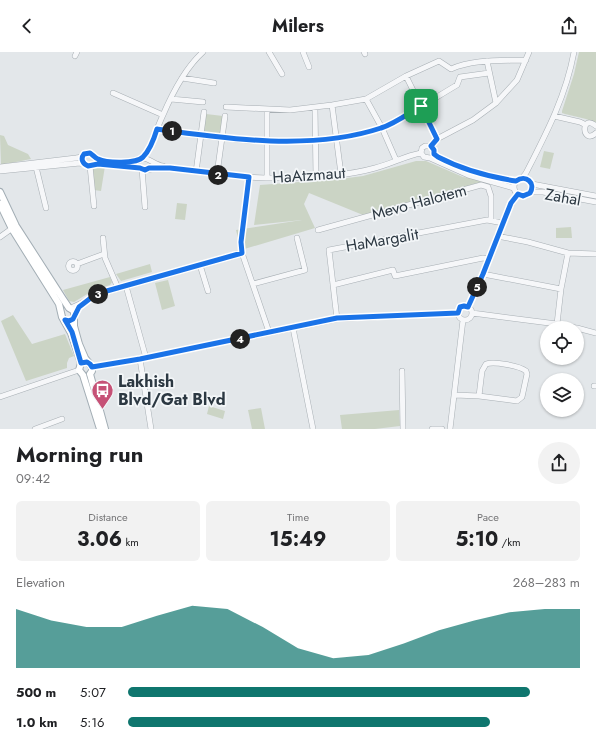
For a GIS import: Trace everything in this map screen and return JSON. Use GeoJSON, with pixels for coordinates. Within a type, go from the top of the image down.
{"type":"FeatureCollection","features":[{"type":"Feature","properties":{"kind":"main road"},"geometry":{"type":"LineString","coordinates":[[0,192],[14,227],[72,312],[84,362],[84,373],[100,429]]}},
{"type":"Feature","properties":{"kind":"main road"},"geometry":{"type":"LineString","coordinates":[[0,204],[53,292],[62,312],[62,317],[72,332],[84,362],[90,364],[92,367],[92,371],[84,373]]}},
{"type":"Feature","properties":{"kind":"main road"},"geometry":{"type":"LineString","coordinates":[[62,312],[65,309],[72,312]]}},
{"type":"Feature","properties":{"kind":"main road"},"geometry":{"type":"LineString","coordinates":[[65,320],[69,321],[72,312]]}},
{"type":"Feature","properties":{"kind":"main road"},"geometry":{"type":"LineString","coordinates":[[84,373],[105,429]]}},
{"type":"Feature","properties":{"kind":"street"},"geometry":{"type":"LineString","coordinates":[[196,59],[199,52]]}},
{"type":"Feature","properties":{"kind":"street"},"geometry":{"type":"LineString","coordinates":[[144,180],[151,165],[150,160],[152,144],[163,115],[182,78],[203,52]]}},
{"type":"Feature","properties":{"kind":"street"},"geometry":{"type":"LineString","coordinates":[[270,52],[282,74]]}},
{"type":"Feature","properties":{"kind":"street"},"geometry":{"type":"LineString","coordinates":[[303,52],[309,67]]}},
{"type":"Feature","properties":{"kind":"street"},"geometry":{"type":"LineString","coordinates":[[529,52],[517,80],[496,103],[472,120],[437,139],[431,146],[425,146],[421,149],[421,153],[424,157],[432,156],[441,158],[470,169],[502,178],[516,181],[522,178],[528,170],[554,116],[566,84],[574,52]]}},
{"type":"Feature","properties":{"kind":"street"},"geometry":{"type":"LineString","coordinates":[[226,107],[290,110],[332,106],[366,99],[406,76],[438,61],[451,69],[463,64],[487,61],[526,60]]}},
{"type":"Feature","properties":{"kind":"street"},"geometry":{"type":"LineString","coordinates":[[487,61],[496,103]]}},
{"type":"Feature","properties":{"kind":"street"},"geometry":{"type":"LineString","coordinates":[[157,129],[201,135],[268,141],[316,141],[337,138],[382,128],[457,85],[460,77],[489,74]]}},
{"type":"Feature","properties":{"kind":"street"},"geometry":{"type":"LineString","coordinates":[[406,76],[437,139]]}},
{"type":"Feature","properties":{"kind":"street"},"geometry":{"type":"LineString","coordinates":[[182,78],[214,83]]}},
{"type":"Feature","properties":{"kind":"street"},"geometry":{"type":"LineString","coordinates":[[113,93],[163,115]]}},
{"type":"Feature","properties":{"kind":"street"},"geometry":{"type":"LineString","coordinates":[[171,99],[203,102]]}},
{"type":"Feature","properties":{"kind":"street"},"geometry":{"type":"LineString","coordinates":[[366,99],[382,128],[396,160]]}},
{"type":"Feature","properties":{"kind":"street"},"geometry":{"type":"LineString","coordinates":[[332,106],[341,174]]}},
{"type":"Feature","properties":{"kind":"street"},"geometry":{"type":"LineString","coordinates":[[315,108],[316,176]]}},
{"type":"Feature","properties":{"kind":"street"},"geometry":{"type":"LineString","coordinates":[[267,109],[267,178]]}},
{"type":"Feature","properties":{"kind":"street"},"geometry":{"type":"LineString","coordinates":[[196,172],[204,112]]}},
{"type":"Feature","properties":{"kind":"street"},"geometry":{"type":"LineString","coordinates":[[217,174],[226,116]]}},
{"type":"Feature","properties":{"kind":"street"},"geometry":{"type":"LineString","coordinates":[[554,116],[580,122],[586,125],[591,123],[596,126]]}},
{"type":"Feature","properties":{"kind":"street"},"geometry":{"type":"LineString","coordinates":[[586,125],[584,132],[587,135],[591,136],[596,133]]}},
{"type":"Feature","properties":{"kind":"street"},"geometry":{"type":"LineString","coordinates":[[145,207],[144,180],[139,165],[152,144]]}},
{"type":"Feature","properties":{"kind":"street"},"geometry":{"type":"LineString","coordinates":[[431,146],[434,150],[432,156]]}},
{"type":"Feature","properties":{"kind":"street"},"geometry":{"type":"LineString","coordinates":[[0,167],[76,158],[82,157],[89,153],[93,154],[95,158],[100,160],[132,162],[142,159],[150,160]]}},
{"type":"Feature","properties":{"kind":"street","name":"HaAtzmaut"},"geometry":{"type":"LineString","coordinates":[[150,160],[157,165],[196,172],[267,178],[341,174],[376,168],[396,160],[421,153]]}},
{"type":"Feature","properties":{"kind":"street"},"geometry":{"type":"LineString","coordinates":[[432,156],[468,175],[514,188],[518,194],[525,196],[531,192],[532,188],[527,176],[528,170]]}},
{"type":"Feature","properties":{"kind":"street"},"geometry":{"type":"LineString","coordinates":[[82,157],[82,160],[90,165]]}},
{"type":"Feature","properties":{"kind":"street"},"geometry":{"type":"LineString","coordinates":[[94,206],[90,165],[95,158]]}},
{"type":"Feature","properties":{"kind":"street"},"geometry":{"type":"LineString","coordinates":[[0,171],[68,164],[149,169]]}},
{"type":"Feature","properties":{"kind":"street"},"geometry":{"type":"LineString","coordinates":[[36,167],[46,208]]}},
{"type":"Feature","properties":{"kind":"street","name":"HaAtzmaut"},"geometry":{"type":"LineString","coordinates":[[149,169],[170,168]]}},
{"type":"Feature","properties":{"kind":"street"},"geometry":{"type":"LineString","coordinates":[[249,177],[241,242],[242,253],[269,332]]}},
{"type":"Feature","properties":{"kind":"street"},"geometry":{"type":"LineString","coordinates":[[522,178],[530,182]]}},
{"type":"Feature","properties":{"kind":"street"},"geometry":{"type":"LineString","coordinates":[[514,188],[516,181]]}},
{"type":"Feature","properties":{"kind":"street","name":"Zahal"},"geometry":{"type":"LineString","coordinates":[[530,182],[596,196]]}},
{"type":"Feature","properties":{"kind":"street","name":"Mevo Halotem"},"geometry":{"type":"LineString","coordinates":[[318,230],[481,185],[488,187],[491,192],[491,220]]}},
{"type":"Feature","properties":{"kind":"street","name":"Zahal"},"geometry":{"type":"LineString","coordinates":[[531,192],[543,192],[596,202]]}},
{"type":"Feature","properties":{"kind":"street"},"geometry":{"type":"LineString","coordinates":[[468,307],[483,274],[511,203],[518,194]]}},
{"type":"Feature","properties":{"kind":"street","name":"HaMargalit"},"geometry":{"type":"LineString","coordinates":[[337,318],[329,250],[491,220],[503,223]]}},
{"type":"Feature","properties":{"kind":"street"},"geometry":{"type":"LineString","coordinates":[[0,237],[14,227]]}},
{"type":"Feature","properties":{"kind":"street"},"geometry":{"type":"LineString","coordinates":[[497,236],[528,242],[568,253],[596,254]]}},
{"type":"Feature","properties":{"kind":"street"},"geometry":{"type":"LineString","coordinates":[[103,238],[104,254],[108,267],[118,288]]}},
{"type":"Feature","properties":{"kind":"street"},"geometry":{"type":"LineString","coordinates":[[253,284],[305,270],[297,238]]}},
{"type":"Feature","properties":{"kind":"street"},"geometry":{"type":"LineString","coordinates":[[72,312],[96,294],[242,253]]}},
{"type":"Feature","properties":{"kind":"street"},"geometry":{"type":"LineString","coordinates":[[557,321],[561,289],[568,253]]}},
{"type":"Feature","properties":{"kind":"street"},"geometry":{"type":"LineString","coordinates":[[77,264],[104,254]]}},
{"type":"Feature","properties":{"kind":"street"},"geometry":{"type":"LineString","coordinates":[[333,285],[393,270],[395,276],[483,258],[488,259]]}},
{"type":"Feature","properties":{"kind":"street"},"geometry":{"type":"LineString","coordinates":[[200,265],[208,291]]}},
{"type":"Feature","properties":{"kind":"street"},"geometry":{"type":"LineString","coordinates":[[483,274],[561,289]]}},
{"type":"Feature","properties":{"kind":"street"},"geometry":{"type":"LineString","coordinates":[[126,286],[146,358]]}},
{"type":"Feature","properties":{"kind":"street"},"geometry":{"type":"LineString","coordinates":[[450,429],[463,320],[460,318],[458,313],[460,307],[464,306],[468,307],[472,313]]}},
{"type":"Feature","properties":{"kind":"street"},"geometry":{"type":"LineString","coordinates":[[92,367],[146,358],[337,318],[458,313]]}},
{"type":"Feature","properties":{"kind":"street"},"geometry":{"type":"LineString","coordinates":[[472,313],[540,322]]}},
{"type":"Feature","properties":{"kind":"street"},"geometry":{"type":"LineString","coordinates":[[463,320],[469,318],[472,313]]}},
{"type":"Feature","properties":{"kind":"street"},"geometry":{"type":"LineString","coordinates":[[292,328],[314,429]]}},
{"type":"Feature","properties":{"kind":"street"},"geometry":{"type":"LineString","coordinates":[[584,330],[596,332]]}},
{"type":"Feature","properties":{"kind":"street"},"geometry":{"type":"LineString","coordinates":[[140,359],[151,429]]}},
{"type":"Feature","properties":{"kind":"street"},"geometry":{"type":"LineString","coordinates":[[455,395],[479,396],[517,401],[520,399],[524,389],[527,374],[526,371],[522,368],[492,362],[486,364],[482,371],[479,396]]}},
{"type":"Feature","properties":{"kind":"street"},"geometry":{"type":"LineString","coordinates":[[402,371],[403,429]]}},
{"type":"Feature","properties":{"kind":"street"},"geometry":{"type":"LineString","coordinates":[[0,397],[84,373]]}},
{"type":"Feature","properties":{"kind":"street"},"geometry":{"type":"LineString","coordinates":[[35,429],[62,419]]}},
{"type":"Feature","properties":{"kind":"street"},"geometry":{"type":"LineString","coordinates":[[432,429],[442,429]]}},
{"type":"Feature","properties":{"kind":"green space"},"geometry":{"type":"Polygon","coordinates":[[[579,52],[596,52],[596,123],[562,113],[579,52]]]}},
{"type":"Feature","properties":{"kind":"green space"},"geometry":{"type":"Polygon","coordinates":[[[206,114],[223,116],[221,135],[203,133],[206,114]]]}},
{"type":"Feature","properties":{"kind":"green space"},"geometry":{"type":"Polygon","coordinates":[[[0,135],[4,136],[8,145],[28,154],[31,159],[1,165],[0,135]]]}},
{"type":"Feature","properties":{"kind":"green space"},"geometry":{"type":"Polygon","coordinates":[[[544,151],[554,153],[550,169],[540,167],[544,151]]]}},
{"type":"Feature","properties":{"kind":"green space"},"geometry":{"type":"Polygon","coordinates":[[[416,161],[426,161],[463,177],[485,181],[363,215],[309,193],[304,204],[315,228],[241,250],[236,230],[302,220],[254,225],[260,185],[363,176],[416,161]]]}},
{"type":"Feature","properties":{"kind":"green space"},"geometry":{"type":"Polygon","coordinates":[[[97,166],[105,166],[101,191],[94,190],[91,170],[97,166]]]}},
{"type":"Feature","properties":{"kind":"green space"},"geometry":{"type":"Polygon","coordinates":[[[177,203],[187,204],[185,220],[175,219],[177,203]]]}},
{"type":"Feature","properties":{"kind":"green space"},"geometry":{"type":"Polygon","coordinates":[[[571,227],[572,238],[556,238],[556,228],[571,227]]]}},
{"type":"Feature","properties":{"kind":"green space"},"geometry":{"type":"Polygon","coordinates":[[[150,264],[152,272],[121,281],[116,274],[150,264]]]}},
{"type":"Feature","properties":{"kind":"green space"},"geometry":{"type":"Polygon","coordinates":[[[110,277],[112,282],[110,285],[94,290],[74,302],[69,301],[63,290],[110,277]]]}},
{"type":"Feature","properties":{"kind":"green space"},"geometry":{"type":"Polygon","coordinates":[[[168,280],[175,306],[162,310],[155,283],[168,280]]]}},
{"type":"Feature","properties":{"kind":"green space"},"geometry":{"type":"Polygon","coordinates":[[[13,315],[32,344],[65,334],[74,356],[69,358],[67,368],[26,381],[1,321],[13,315]]]}},
{"type":"Feature","properties":{"kind":"green space"},"geometry":{"type":"Polygon","coordinates":[[[209,406],[225,411],[223,419],[207,414],[209,406]]]}},
{"type":"Feature","properties":{"kind":"green space"},"geometry":{"type":"Polygon","coordinates":[[[261,408],[265,429],[252,429],[248,410],[261,408]]]}},
{"type":"Feature","properties":{"kind":"green space"},"geometry":{"type":"Polygon","coordinates":[[[399,410],[400,426],[375,429],[342,429],[340,415],[399,410]]]}},
{"type":"Feature","properties":{"kind":"place","name":"Lakhish Blvd/Gat Blvd"},"geometry":{"type":"Point","coordinates":[102,410]}},
{"type":"Feature","properties":{"kind":"route"},"geometry":{"type":"LineString","coordinates":[[421,106],[437,139],[431,146],[434,150],[434,154],[438,157],[456,165],[502,178],[516,181],[520,178],[525,178],[532,184],[532,190],[527,196],[521,196],[518,194],[511,203],[483,274],[468,307],[460,307],[458,313],[337,318],[140,359],[92,367],[87,362],[81,363],[72,332],[65,320],[71,321],[77,310],[84,302],[96,294],[242,253],[241,242],[249,177],[170,168],[149,168],[145,170],[140,168],[98,164],[87,166],[82,160],[84,154],[90,153],[93,154],[95,158],[107,161],[132,162],[140,160],[152,144],[157,129],[201,135],[268,141],[316,141],[382,128],[421,106]]}}]}
